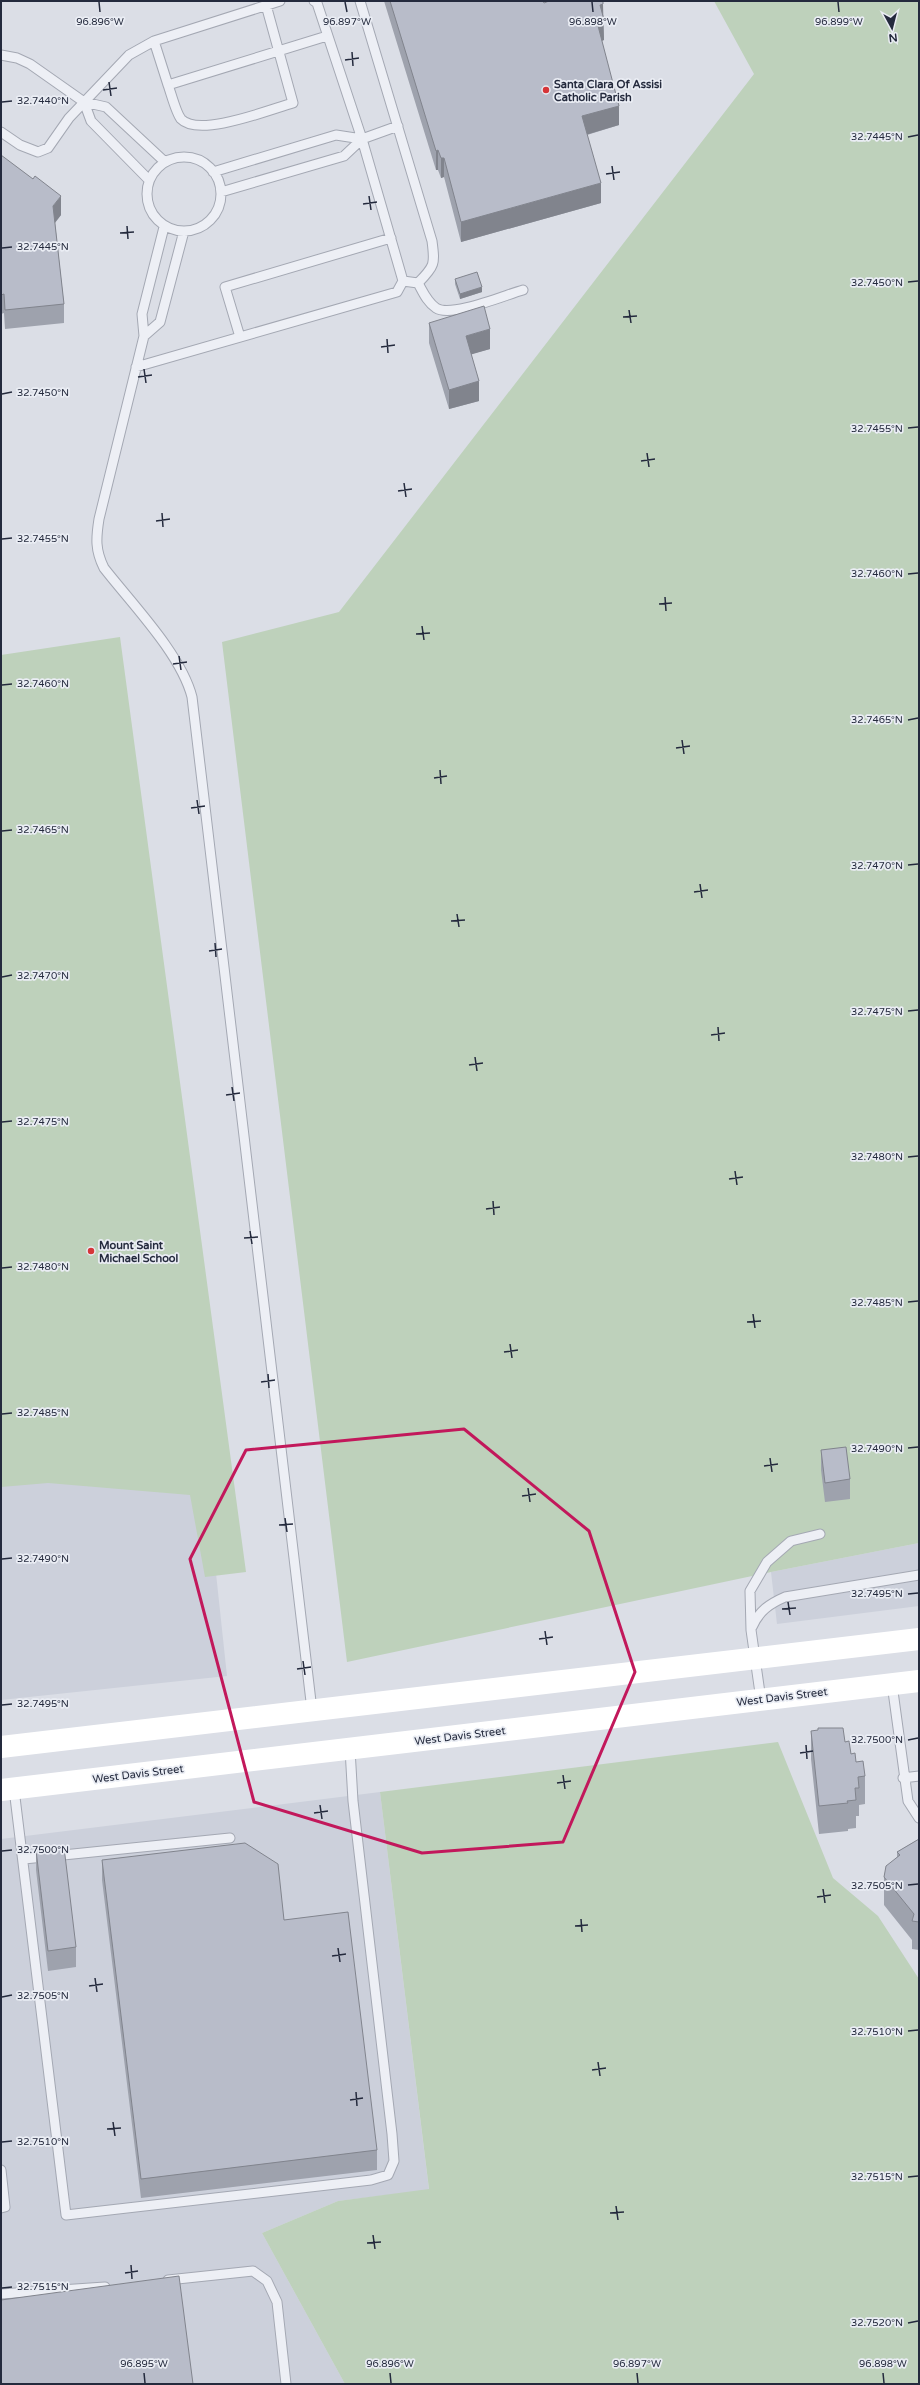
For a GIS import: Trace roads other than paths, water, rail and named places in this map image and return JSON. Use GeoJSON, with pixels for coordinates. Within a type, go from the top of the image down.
{"type":"FeatureCollection","features":[{"type":"Feature","properties":{"kind":"main road"},"geometry":{"type":"LineString","coordinates":[[1,1747],[919,1639]]}},
{"type":"Feature","properties":{"kind":"main road","name":"West Davis Street"},"geometry":{"type":"LineString","coordinates":[[8,1790],[919,1681]]}},
{"type":"Feature","properties":{"kind":"lane"},"geometry":{"type":"LineString","coordinates":[[1,132],[20,145],[38,152],[48,148],[70,118],[129,55],[154,41],[280,1]]}},
{"type":"Feature","properties":{"kind":"lane"},"geometry":{"type":"LineString","coordinates":[[136,367],[397,292],[403,282],[362,139],[317,4],[314,1]]}},
{"type":"Feature","properties":{"kind":"lane"},"geometry":{"type":"LineString","coordinates":[[360,1],[432,241],[434,262],[431,270],[418,283],[403,282]]}},
{"type":"Feature","properties":{"kind":"lane"},"geometry":{"type":"LineString","coordinates":[[154,41],[181,119],[191,125],[210,127],[294,103],[266,5]]}},
{"type":"Feature","properties":{"kind":"lane"},"geometry":{"type":"LineString","coordinates":[[168,85],[327,36]]}},
{"type":"Feature","properties":{"kind":"lane"},"geometry":{"type":"LineString","coordinates":[[1,55],[17,58],[30,64],[84,102],[106,107],[165,162]]}},
{"type":"Feature","properties":{"kind":"lane"},"geometry":{"type":"LineString","coordinates":[[84,102],[91,121],[148,180]]}},
{"type":"Feature","properties":{"kind":"lane"},"geometry":{"type":"LineString","coordinates":[[222,192],[344,156],[362,139],[398,126]]}},
{"type":"Feature","properties":{"kind":"lane"},"geometry":{"type":"LineString","coordinates":[[213,172],[336,135],[362,139]]}},
{"type":"Feature","properties":{"kind":"lane"},"geometry":{"type":"LineString","coordinates":[[183,157],[197,159],[210,167],[213,172],[218,179],[222,192],[219,207],[212,219],[200,228],[184,231],[164,227],[149,210],[146,195],[148,180],[157,167],[165,162],[183,157]]}},
{"type":"Feature","properties":{"kind":"lane"},"geometry":{"type":"LineString","coordinates":[[164,227],[142,314],[144,336],[99,519],[96,542],[98,555],[104,568],[170,652],[182,671],[192,697],[312,1710]]}},
{"type":"Feature","properties":{"kind":"lane"},"geometry":{"type":"LineString","coordinates":[[144,336],[160,322],[184,231]]}},
{"type":"Feature","properties":{"kind":"lane"},"geometry":{"type":"LineString","coordinates":[[240,337],[225,287],[391,238]]}},
{"type":"Feature","properties":{"kind":"lane"},"geometry":{"type":"LineString","coordinates":[[418,283],[426,298],[437,309],[454,311],[522,290]]}},
{"type":"Feature","properties":{"kind":"lane"},"geometry":{"type":"LineString","coordinates":[[761,1700],[751,1630],[750,1591],[767,1562],[792,1541],[820,1534]]}},
{"type":"Feature","properties":{"kind":"lane"},"geometry":{"type":"LineString","coordinates":[[751,1630],[757,1617],[768,1605],[785,1597],[919,1575]]}},
{"type":"Feature","properties":{"kind":"lane"},"geometry":{"type":"LineString","coordinates":[[892,1684],[903,1778],[908,1801],[919,1818]]}},
{"type":"Feature","properties":{"kind":"lane"},"geometry":{"type":"LineString","coordinates":[[8,1790],[24,1859],[66,2215],[371,2180],[388,2175],[394,2161],[353,1801],[350,1749]]}},
{"type":"Feature","properties":{"kind":"lane"},"geometry":{"type":"LineString","coordinates":[[903,1778],[919,1776]]}},
{"type":"Feature","properties":{"kind":"lane"},"geometry":{"type":"LineString","coordinates":[[24,1859],[230,1838]]}},
{"type":"Feature","properties":{"kind":"lane"},"geometry":{"type":"LineString","coordinates":[[1,2170],[5,2207],[1,2208]]}},
{"type":"Feature","properties":{"kind":"lane"},"geometry":{"type":"LineString","coordinates":[[160,2281],[253,2271],[267,2281],[277,2302],[286,2384]]}},
{"type":"Feature","properties":{"kind":"lane"},"geometry":{"type":"LineString","coordinates":[[1,2294],[115,2286]]}},
{"type":"Feature","properties":{"kind":"place","name":"Santa Clara Of Assisi Catholic Parish"},"geometry":{"type":"Point","coordinates":[546,90]}},
{"type":"Feature","properties":{"kind":"place","name":"Mount Saint Michael School"},"geometry":{"type":"Point","coordinates":[91,1251]}}]}
